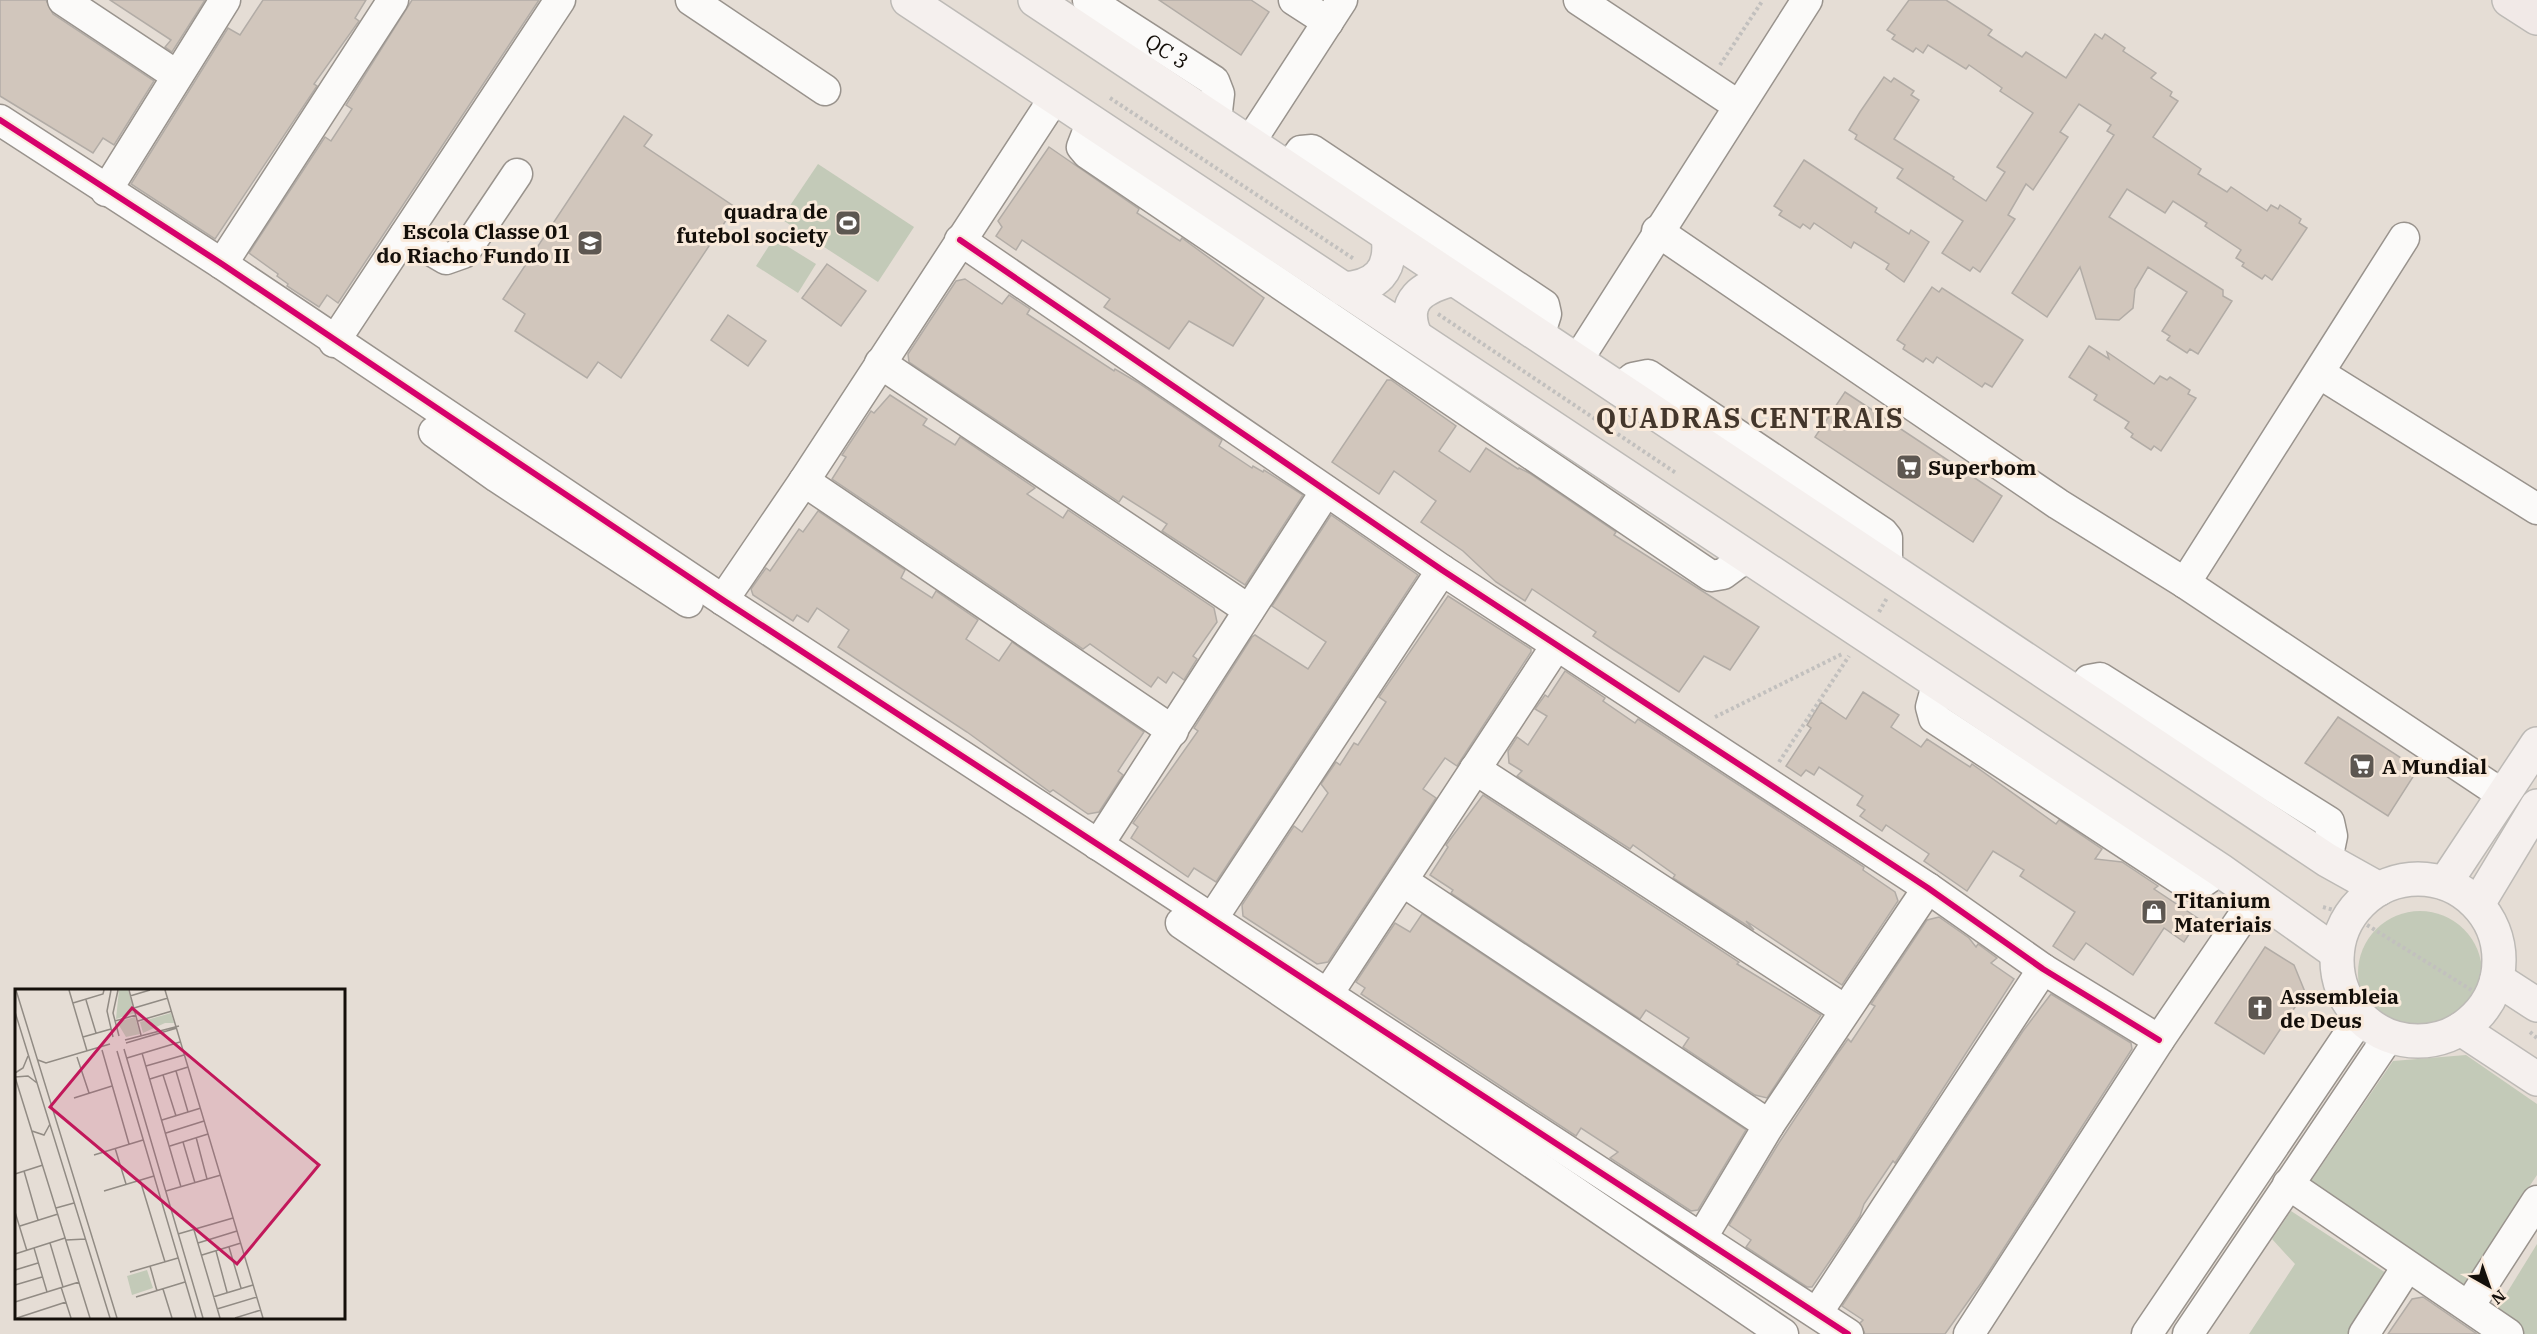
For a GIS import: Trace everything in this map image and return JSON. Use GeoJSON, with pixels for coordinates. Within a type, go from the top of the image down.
{"type":"FeatureCollection","features":[{"type":"Feature","properties":{"kind":"highway"},"geometry":{"type":"LineString","coordinates":[[2509,0],[2537,18]]}},
{"type":"Feature","properties":{"kind":"main road"},"geometry":{"type":"LineString","coordinates":[[908,0],[1055,97],[1096,106],[1342,289],[1415,335],[1746,557],[1872,623],[1937,685],[2220,870],[2337,953]]}},
{"type":"Feature","properties":{"kind":"main road"},"geometry":{"type":"LineString","coordinates":[[1035,0],[2327,860],[2379,889]]}},
{"type":"Feature","properties":{"kind":"main road"},"geometry":{"type":"LineString","coordinates":[[1342,289],[1369,285],[1380,275],[1390,250],[1388,236]]}},
{"type":"Feature","properties":{"kind":"main road"},"geometry":{"type":"LineString","coordinates":[[1415,335],[1409,319],[1410,310],[1416,299],[1432,285],[1453,279]]}},
{"type":"Feature","properties":{"kind":"main road"},"geometry":{"type":"LineString","coordinates":[[2445,883],[2537,744]]}},
{"type":"Feature","properties":{"kind":"main road"},"geometry":{"type":"LineString","coordinates":[[2478,904],[2537,806]]}},
{"type":"Feature","properties":{"kind":"main road"},"geometry":{"type":"LineString","coordinates":[[2422,879],[2445,883],[2463,891],[2478,904],[2493,926],[2500,952],[2493,990],[2477,1017],[2461,1029],[2438,1039],[2413,1041],[2389,1036],[2360,1018],[2346,999],[2338,976],[2339,939],[2351,915],[2363,900],[2379,889],[2400,881],[2422,879]]}},
{"type":"Feature","properties":{"kind":"main road"},"geometry":{"type":"LineString","coordinates":[[2493,990],[2529,1015]]}},
{"type":"Feature","properties":{"kind":"main road"},"geometry":{"type":"LineString","coordinates":[[2461,1029],[2537,1079]]}},
{"type":"Feature","properties":{"kind":"street"},"geometry":{"type":"LineString","coordinates":[[63,0],[176,75]]}},
{"type":"Feature","properties":{"kind":"street"},"geometry":{"type":"LineString","coordinates":[[106,191],[176,75],[225,0]]}},
{"type":"Feature","properties":{"kind":"street"},"geometry":{"type":"LineString","coordinates":[[222,264],[393,0]]}},
{"type":"Feature","properties":{"kind":"street"},"geometry":{"type":"LineString","coordinates":[[334,342],[560,0]]}},
{"type":"Feature","properties":{"kind":"street"},"geometry":{"type":"LineString","coordinates":[[691,0],[825,90]]}},
{"type":"Feature","properties":{"kind":"street","name":"QC 3"},"geometry":{"type":"LineString","coordinates":[[1088,0],[1214,81],[1219,94],[1216,120]]}},
{"type":"Feature","properties":{"kind":"street"},"geometry":{"type":"LineString","coordinates":[[1250,142],[1335,11],[1294,0]]}},
{"type":"Feature","properties":{"kind":"street"},"geometry":{"type":"LineString","coordinates":[[1579,0],[1739,106]]}},
{"type":"Feature","properties":{"kind":"street"},"geometry":{"type":"LineString","coordinates":[[1576,361],[1657,231],[1807,0]]}},
{"type":"Feature","properties":{"kind":"street"},"geometry":{"type":"LineString","coordinates":[[723,600],[804,481],[1055,97]]}},
{"type":"Feature","properties":{"kind":"street"},"geometry":{"type":"LineString","coordinates":[[1096,106],[1083,140],[1082,147],[1087,153],[1711,576],[1723,574],[1746,557]]}},
{"type":"Feature","properties":{"kind":"street"},"geometry":{"type":"LineString","coordinates":[[0,120],[106,191],[222,264],[334,342],[723,600],[1848,1334]]}},
{"type":"Feature","properties":{"kind":"street"},"geometry":{"type":"LineString","coordinates":[[0,139],[210,273],[497,477],[1146,898],[1783,1334]]}},
{"type":"Feature","properties":{"kind":"street"},"geometry":{"type":"LineString","coordinates":[[1288,169],[1301,152],[1312,150],[1544,305],[1546,314],[1539,336]]}},
{"type":"Feature","properties":{"kind":"street"},"geometry":{"type":"LineString","coordinates":[[405,235],[446,259],[455,257],[470,244],[517,174]]}},
{"type":"Feature","properties":{"kind":"street"},"geometry":{"type":"LineString","coordinates":[[1657,231],[2058,504],[2185,583],[2503,795]]}},
{"type":"Feature","properties":{"kind":"street"},"geometry":{"type":"LineString","coordinates":[[2185,583],[2404,238]]}},
{"type":"Feature","properties":{"kind":"street"},"geometry":{"type":"LineString","coordinates":[[960,240],[1442,570],[1928,888],[2043,969],[2159,1041]]}},
{"type":"Feature","properties":{"kind":"street"},"geometry":{"type":"LineString","coordinates":[[879,363],[1249,610]]}},
{"type":"Feature","properties":{"kind":"street"},"geometry":{"type":"LineString","coordinates":[[2319,373],[2537,509]]}},
{"type":"Feature","properties":{"kind":"street"},"geometry":{"type":"LineString","coordinates":[[804,481],[1173,731]]}},
{"type":"Feature","properties":{"kind":"street"},"geometry":{"type":"LineString","coordinates":[[1098,845],[1326,491]]}},
{"type":"Feature","properties":{"kind":"street"},"geometry":{"type":"LineString","coordinates":[[1212,919],[1442,570]]}},
{"type":"Feature","properties":{"kind":"street"},"geometry":{"type":"LineString","coordinates":[[1327,995],[1404,882],[1556,646]]}},
{"type":"Feature","properties":{"kind":"street"},"geometry":{"type":"LineString","coordinates":[[1475,769],[1845,1010]]}},
{"type":"Feature","properties":{"kind":"street"},"geometry":{"type":"LineString","coordinates":[[1404,882],[1769,1125]]}},
{"type":"Feature","properties":{"kind":"street"},"geometry":{"type":"LineString","coordinates":[[1702,1237],[1769,1125],[1928,888]]}},
{"type":"Feature","properties":{"kind":"street"},"geometry":{"type":"LineString","coordinates":[[1969,1334],[2159,1041],[2257,896]]}},
{"type":"Feature","properties":{"kind":"street"},"geometry":{"type":"LineString","coordinates":[[1817,1313],[2043,969]]}},
{"type":"Feature","properties":{"kind":"street"},"geometry":{"type":"LineString","coordinates":[[2147,1334],[2360,1018]]}},
{"type":"Feature","properties":{"kind":"street"},"geometry":{"type":"LineString","coordinates":[[2188,1334],[2389,1036]]}},
{"type":"Feature","properties":{"kind":"street"},"geometry":{"type":"LineString","coordinates":[[2288,1184],[2508,1334]]}},
{"type":"Feature","properties":{"kind":"street"},"geometry":{"type":"LineString","coordinates":[[2469,1306],[2537,1201]]}},
{"type":"Feature","properties":{"kind":"street"},"geometry":{"type":"LineString","coordinates":[[2364,1334],[2407,1267]]}},
{"type":"Feature","properties":{"kind":"path"},"geometry":{"type":"LineString","coordinates":[[1707,85],[1763,0]]}},
{"type":"Feature","properties":{"kind":"path"},"geometry":{"type":"LineString","coordinates":[[1096,106],[1380,275]]}},
{"type":"Feature","properties":{"kind":"path"},"geometry":{"type":"LineString","coordinates":[[1416,299],[1683,477]]}},
{"type":"Feature","properties":{"kind":"path"},"geometry":{"type":"LineString","coordinates":[[1872,623],[1894,572]]}},
{"type":"Feature","properties":{"kind":"path"},"geometry":{"type":"LineString","coordinates":[[1870,603],[1872,623]]}},
{"type":"Feature","properties":{"kind":"path"},"geometry":{"type":"LineString","coordinates":[[1872,623],[1890,616]]}},
{"type":"Feature","properties":{"kind":"path"},"geometry":{"type":"LineString","coordinates":[[1688,731],[1838,654],[1851,654],[1766,782]]}},
{"type":"Feature","properties":{"kind":"path"},"geometry":{"type":"LineString","coordinates":[[2314,901],[2324,907],[2351,915],[2493,990]]}},
{"type":"Feature","properties":{"kind":"path"},"geometry":{"type":"LineString","coordinates":[[2529,1015],[2537,1038]]}},
{"type":"Feature","properties":{"kind":"green space","name":"quadra de futebol society"},"geometry":{"type":"Polygon","coordinates":[[[818,164],[914,227],[878,282],[781,219],[818,164]]]}},
{"type":"Feature","properties":{"kind":"green space"},"geometry":{"type":"Polygon","coordinates":[[[774,238],[816,264],[798,293],[756,266],[774,238]]]}},
{"type":"Feature","properties":{"kind":"green space"},"geometry":{"type":"Polygon","coordinates":[[[2420,911],[2444,916],[2464,929],[2477,949],[2482,973],[2477,997],[2464,1017],[2444,1030],[2420,1035],[2396,1030],[2376,1017],[2363,997],[2358,973],[2363,949],[2376,929],[2396,916],[2420,911]]]}},
{"type":"Feature","properties":{"kind":"green space"},"geometry":{"type":"Polygon","coordinates":[[[2466,1055],[2537,1104],[2537,1175],[2464,1284],[2332,1206],[2337,1198],[2311,1181],[2393,1061],[2466,1055]]]}},
{"type":"Feature","properties":{"kind":"green space"},"geometry":{"type":"Polygon","coordinates":[[[2291,1211],[2389,1275],[2350,1334],[2249,1334],[2295,1264],[2272,1239],[2291,1211]]]}},
{"type":"Feature","properties":{"kind":"green space"},"geometry":{"type":"Polygon","coordinates":[[[2537,1244],[2537,1334],[2517,1334],[2492,1317],[2537,1244]]]}},
{"type":"Feature","properties":{"kind":"building"},"geometry":{"type":"Polygon","coordinates":[[[0,0],[46,0],[53,14],[154,81],[114,145],[103,138],[93,153],[0,96],[0,0]]]}},
{"type":"Feature","properties":{"kind":"building"},"geometry":{"type":"Polygon","coordinates":[[[110,0],[205,0],[172,52],[165,47],[171,40],[110,0]]]}},
{"type":"Feature","properties":{"kind":"building"},"geometry":{"type":"Polygon","coordinates":[[[263,0],[366,0],[355,18],[359,21],[314,84],[317,86],[215,239],[131,184],[228,28],[240,35],[263,0]]]}},
{"type":"Feature","properties":{"kind":"building"},"geometry":{"type":"Polygon","coordinates":[[[412,0],[539,0],[338,303],[327,295],[319,307],[287,286],[288,284],[277,276],[278,274],[249,253],[325,137],[331,141],[352,109],[346,105],[412,0]]]}},
{"type":"Feature","properties":{"kind":"building"},"geometry":{"type":"Polygon","coordinates":[[[1159,0],[1251,0],[1269,12],[1241,55],[1159,0]]]}},
{"type":"Feature","properties":{"kind":"building"},"geometry":{"type":"Polygon","coordinates":[[[1909,0],[1946,0],[1992,30],[1988,35],[2022,57],[2026,52],[2066,78],[2095,34],[2102,39],[2105,34],[2125,48],[2123,51],[2156,73],[2151,78],[2172,92],[2170,96],[2178,101],[2153,137],[2201,169],[2198,174],[2227,192],[2231,187],[2267,211],[2271,205],[2278,209],[2280,205],[2301,219],[2299,223],[2307,228],[2272,280],[2265,275],[2262,279],[2242,266],[2244,263],[2236,258],[2241,250],[2205,226],[2207,223],[2173,201],[2165,213],[2127,189],[2109,217],[2223,290],[2223,296],[2232,301],[2198,354],[2190,349],[2187,353],[2167,340],[2170,336],[2162,331],[2187,292],[2148,267],[2135,289],[2133,308],[2119,320],[2096,319],[2080,267],[2047,317],[2012,293],[2114,135],[2107,131],[2111,125],[2079,104],[2060,132],[2068,137],[2033,190],[2026,184],[2008,215],[2015,219],[1980,272],[1973,267],[1970,271],[1942,253],[1963,221],[1897,178],[1903,169],[1855,139],[1857,135],[1849,130],[1884,77],[1891,82],[1894,78],[1914,91],[1911,95],[1919,100],[1894,139],[1954,177],[1953,179],[1986,201],[2005,172],[1997,167],[2033,113],[2000,91],[2002,88],[1969,65],[1966,69],[1928,45],[1923,53],[1916,48],[1913,52],[1892,39],[1895,35],[1887,30],[1909,0]]]}},
{"type":"Feature","properties":{"kind":"building"},"geometry":{"type":"Polygon","coordinates":[[[624,116],[652,135],[644,146],[735,207],[621,378],[598,362],[587,378],[515,331],[525,314],[503,299],[624,116]]]}},
{"type":"Feature","properties":{"kind":"building"},"geometry":{"type":"Polygon","coordinates":[[[1049,147],[1139,209],[1137,213],[1180,241],[1182,238],[1264,298],[1233,346],[1189,321],[1169,349],[1104,307],[1110,299],[1022,240],[1016,250],[996,236],[1002,227],[998,221],[1049,147]]]}},
{"type":"Feature","properties":{"kind":"building"},"geometry":{"type":"Polygon","coordinates":[[[1804,160],[1877,208],[1875,212],[1909,234],[1911,230],[1929,242],[1904,282],[1886,269],[1889,264],[1854,242],[1851,248],[1814,223],[1810,229],[1803,224],[1800,228],[1779,215],[1782,211],[1774,206],[1804,160]]]}},
{"type":"Feature","properties":{"kind":"building"},"geometry":{"type":"Polygon","coordinates":[[[827,264],[866,291],[841,326],[802,298],[827,264]]]}},
{"type":"Feature","properties":{"kind":"building"},"geometry":{"type":"Polygon","coordinates":[[[965,279],[1002,304],[1009,295],[1030,309],[1027,314],[1114,371],[1115,369],[1137,382],[1222,440],[1219,446],[1252,468],[1253,466],[1263,472],[1264,470],[1303,495],[1245,585],[1162,531],[1167,524],[1123,496],[1119,502],[909,362],[908,354],[956,281],[965,279]]]}},
{"type":"Feature","properties":{"kind":"building"},"geometry":{"type":"Polygon","coordinates":[[[1932,287],[1939,292],[1942,288],[2023,340],[1992,387],[1985,383],[1982,387],[1937,357],[1933,363],[1926,358],[1923,362],[1903,349],[1905,345],[1897,340],[1932,287]]]}},
{"type":"Feature","properties":{"kind":"building"},"geometry":{"type":"Polygon","coordinates":[[[728,315],[766,341],[748,366],[711,340],[728,315]]]}},
{"type":"Feature","properties":{"kind":"building"},"geometry":{"type":"Polygon","coordinates":[[[2089,346],[2109,359],[2107,352],[2154,384],[2160,376],[2167,380],[2170,377],[2190,390],[2188,394],[2196,398],[2161,451],[2154,446],[2151,450],[2131,437],[2133,434],[2125,428],[2129,422],[2094,400],[2097,395],[2069,377],[2089,346]]]}},
{"type":"Feature","properties":{"kind":"building"},"geometry":{"type":"Polygon","coordinates":[[[1387,380],[1391,380],[1456,426],[1439,451],[1470,472],[1486,448],[1518,469],[1529,473],[1616,532],[1614,535],[1759,627],[1730,670],[1704,656],[1679,692],[1593,636],[1596,632],[1532,589],[1525,601],[1496,582],[1463,551],[1421,522],[1436,501],[1394,471],[1379,494],[1332,462],[1387,380]]]}},
{"type":"Feature","properties":{"kind":"building","name":"Superbom"},"geometry":{"type":"Polygon","coordinates":[[[1845,392],[2002,496],[1973,542],[1815,437],[1845,392]]]}},
{"type":"Feature","properties":{"kind":"building"},"geometry":{"type":"Polygon","coordinates":[[[890,395],[927,419],[923,425],[955,445],[960,437],[1035,488],[1027,494],[1063,518],[1068,510],[1214,608],[1217,622],[1193,656],[1197,659],[1184,680],[1173,672],[1166,683],[1158,677],[1151,687],[1090,644],[1083,649],[832,479],[846,457],[842,455],[871,411],[874,413],[890,395]]]}},
{"type":"Feature","properties":{"kind":"building"},"geometry":{"type":"Polygon","coordinates":[[[818,511],[905,570],[901,578],[932,598],[936,591],[978,620],[966,639],[999,661],[1012,642],[1144,732],[1118,771],[1123,775],[1099,812],[1088,814],[1053,790],[1050,792],[967,732],[838,647],[849,630],[817,608],[808,622],[797,615],[793,621],[753,595],[751,589],[766,568],[770,571],[799,529],[803,532],[818,511]]]}},
{"type":"Feature","properties":{"kind":"building"},"geometry":{"type":"Polygon","coordinates":[[[1331,515],[1418,575],[1216,882],[1194,868],[1188,877],[1131,838],[1138,827],[1133,823],[1198,731],[1194,728],[1252,637],[1255,635],[1308,669],[1326,642],[1272,606],[1331,515]]]}},
{"type":"Feature","properties":{"kind":"building"},"geometry":{"type":"Polygon","coordinates":[[[1448,596],[1531,649],[1531,652],[1457,766],[1445,758],[1423,789],[1436,798],[1328,962],[1317,964],[1243,916],[1242,905],[1294,826],[1302,832],[1328,793],[1321,784],[1336,762],[1340,765],[1354,743],[1358,745],[1386,702],[1379,697],[1448,596]]]}},
{"type":"Feature","properties":{"kind":"building"},"geometry":{"type":"Polygon","coordinates":[[[1565,671],[1605,698],[1603,701],[1635,723],[1638,719],[1864,867],[1863,870],[1895,892],[1898,901],[1842,985],[1746,921],[1754,930],[1673,878],[1675,875],[1633,845],[1630,849],[1517,776],[1522,771],[1509,763],[1508,751],[1517,737],[1528,745],[1547,716],[1535,709],[1545,695],[1548,697],[1565,671]]]}},
{"type":"Feature","properties":{"kind":"building"},"geometry":{"type":"Polygon","coordinates":[[[1863,692],[1899,715],[1891,727],[1921,747],[1927,739],[1970,767],[1972,764],[2056,824],[2059,820],[2102,849],[2095,859],[2122,862],[2158,886],[2154,889],[2199,919],[2184,942],[2164,928],[2133,975],[2086,943],[2074,960],[2053,946],[2075,912],[2020,876],[2024,870],[1993,851],[1967,891],[1924,861],[1929,854],[1886,825],[1882,831],[1860,816],[1865,810],[1857,805],[1863,796],[1819,767],[1814,775],[1806,770],[1801,776],[1786,766],[1811,728],[1807,725],[1821,702],[1846,719],[1863,692]]]}},
{"type":"Feature","properties":{"kind":"building","name":"A Mundial"},"geometry":{"type":"Polygon","coordinates":[[[2338,717],[2418,769],[2388,816],[2305,763],[2338,717]]]}},
{"type":"Feature","properties":{"kind":"building"},"geometry":{"type":"Polygon","coordinates":[[[1483,795],[1739,962],[1737,964],[1821,1015],[1767,1098],[1755,1095],[1683,1047],[1689,1038],[1646,1010],[1640,1019],[1451,893],[1453,890],[1430,875],[1448,847],[1446,845],[1483,795]]]}},
{"type":"Feature","properties":{"kind":"building"},"geometry":{"type":"Polygon","coordinates":[[[1422,914],[1746,1130],[1698,1210],[1691,1211],[1610,1158],[1618,1152],[1581,1128],[1576,1136],[1361,994],[1365,988],[1356,982],[1395,923],[1410,932],[1422,914]]]}},
{"type":"Feature","properties":{"kind":"building"},"geometry":{"type":"Polygon","coordinates":[[[1939,917],[1969,938],[1976,947],[1978,944],[1997,958],[1991,963],[2014,979],[1895,1163],[1893,1161],[1864,1204],[1860,1216],[1838,1249],[1812,1287],[1807,1287],[1746,1247],[1751,1240],[1729,1225],[1836,1056],[1848,1039],[1851,1042],[1875,1006],[1871,1004],[1927,920],[1939,917]]]}},
{"type":"Feature","properties":{"kind":"building","name":"Assembleia de Deus"},"geometry":{"type":"Polygon","coordinates":[[[2265,947],[2294,965],[2305,992],[2264,1054],[2215,1023],[2265,947]]]}},
{"type":"Feature","properties":{"kind":"building"},"geometry":{"type":"Polygon","coordinates":[[[2051,994],[2131,1043],[2132,1049],[1984,1279],[1945,1334],[1865,1334],[1860,1323],[1863,1320],[1842,1306],[2023,1031],[2051,994]]]}},
{"type":"Feature","properties":{"kind":"building"},"geometry":{"type":"Polygon","coordinates":[[[2423,1297],[2477,1334],[2388,1334],[2412,1299],[2423,1297]]]}},
{"type":"Feature","properties":{"kind":"cycle path"},"geometry":{"type":"LineString","coordinates":[[0,120],[222,264],[723,600],[1848,1334]]}},
{"type":"Feature","properties":{"kind":"cycle path"},"geometry":{"type":"LineString","coordinates":[[960,240],[1442,570],[1928,888],[2043,969],[2159,1040]]}},
{"type":"Feature","properties":{"kind":"place","name":"quadra de futebol society"},"geometry":{"type":"Point","coordinates":[848,223]}},
{"type":"Feature","properties":{"kind":"place","name":"Escola Classe 01 do Riacho Fundo II"},"geometry":{"type":"Point","coordinates":[590,243]}},
{"type":"Feature","properties":{"kind":"place","name":"Superbom"},"geometry":{"type":"Point","coordinates":[1909,467]}},
{"type":"Feature","properties":{"kind":"place","name":"A Mundial"},"geometry":{"type":"Point","coordinates":[2362,766]}},
{"type":"Feature","properties":{"kind":"place","name":"Titanium Materiais"},"geometry":{"type":"Point","coordinates":[2154,912]}},
{"type":"Feature","properties":{"kind":"place","name":"Assembleia de Deus"},"geometry":{"type":"Point","coordinates":[2260,1008]}},
{"type":"Feature","properties":{"kind":"district","name":"QUADRAS CENTRAIS"},"geometry":{"type":"Point","coordinates":[1750,417]}}]}
